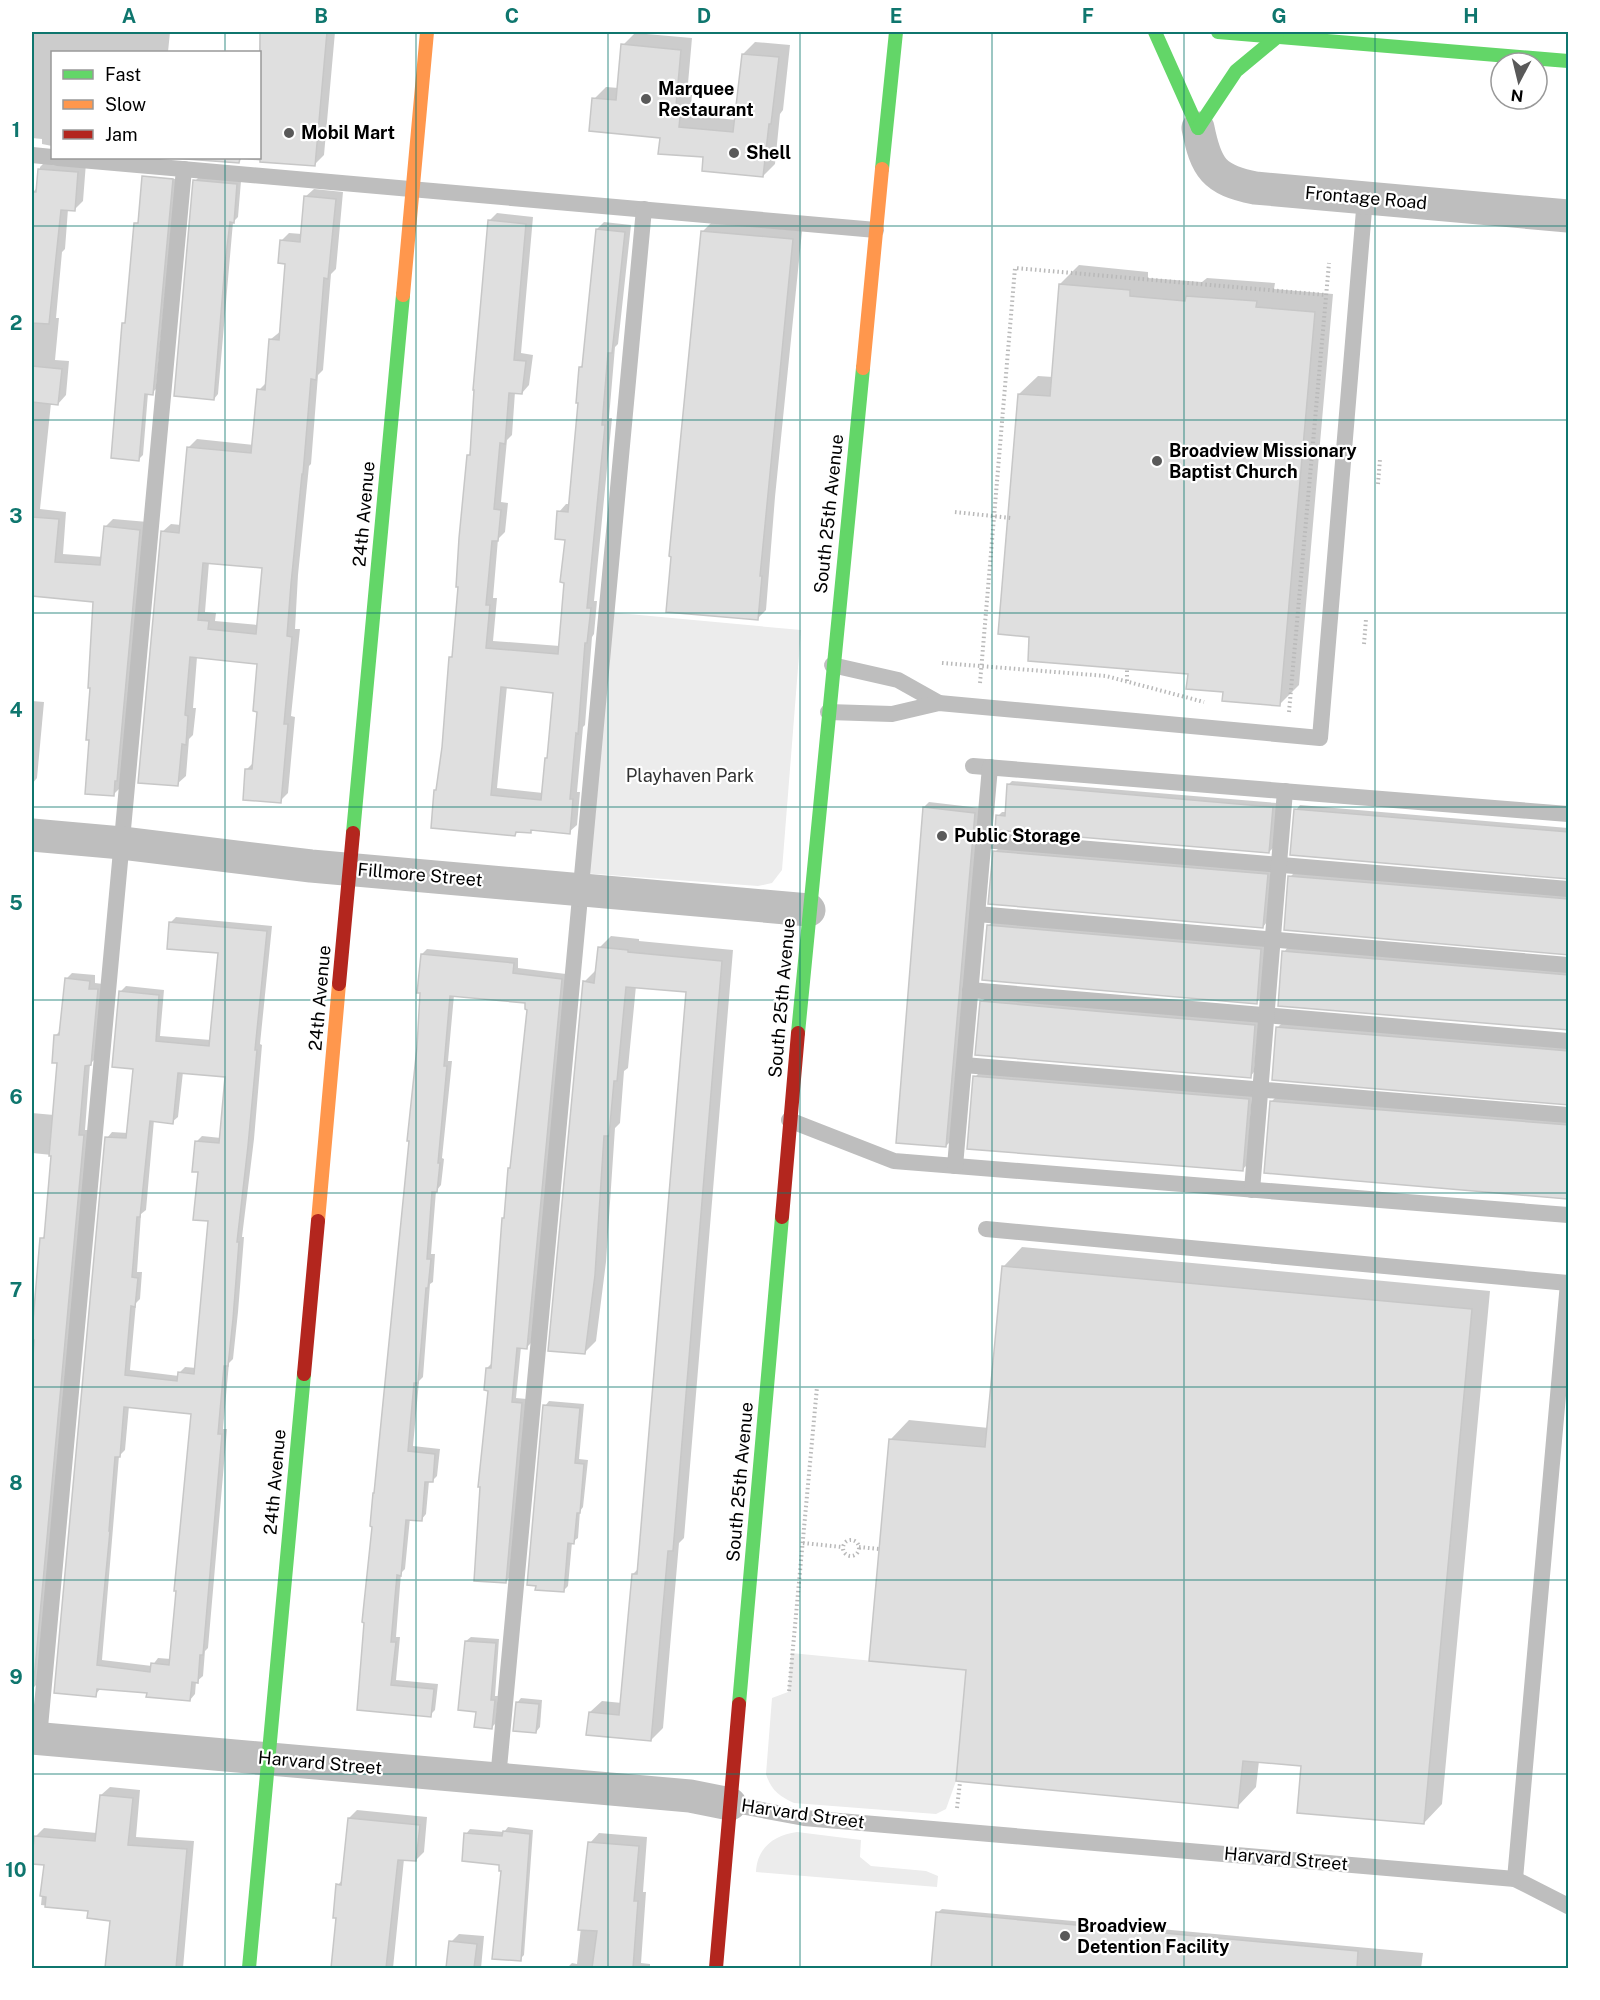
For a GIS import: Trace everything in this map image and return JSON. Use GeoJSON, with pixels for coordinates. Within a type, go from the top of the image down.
{"type":"FeatureCollection","features":[{"type":"Feature","properties":{"kind":"main road","name":"24th Avenue"},"geometry":{"type":"LineString","coordinates":[[249,1968],[427,32]]}},
{"type":"Feature","properties":{"kind":"main road","name":"South 25th Avenue"},"geometry":{"type":"LineString","coordinates":[[716,1968],[789,1120],[896,32]]}},
{"type":"Feature","properties":{"kind":"main road"},"geometry":{"type":"LineString","coordinates":[[1155,32],[1198,128]]}},
{"type":"Feature","properties":{"kind":"main road"},"geometry":{"type":"LineString","coordinates":[[1218,32],[1275,34],[1569,61]]}},
{"type":"Feature","properties":{"kind":"main road"},"geometry":{"type":"LineString","coordinates":[[1198,128],[1236,71],[1275,34]]}},
{"type":"Feature","properties":{"kind":"street","name":"Frontage Road"},"geometry":{"type":"LineString","coordinates":[[1198,128],[1203,151],[1212,170],[1233,184],[1255,188],[1569,216]]}},
{"type":"Feature","properties":{"kind":"street","name":"Fillmore Street"},"geometry":{"type":"LineString","coordinates":[[32,835],[122,843],[311,866],[809,910]]}},
{"type":"Feature","properties":{"kind":"street","name":"Harvard Street"},"geometry":{"type":"LineString","coordinates":[[35,1738],[690,1796],[730,1804]]}},
{"type":"Feature","properties":{"kind":"lane"},"geometry":{"type":"LineString","coordinates":[[32,155],[51,157]]}},
{"type":"Feature","properties":{"kind":"lane"},"geometry":{"type":"LineString","coordinates":[[69,159],[876,230]]}},
{"type":"Feature","properties":{"kind":"lane"},"geometry":{"type":"LineString","coordinates":[[35,1738],[122,843],[184,169]]}},
{"type":"Feature","properties":{"kind":"lane"},"geometry":{"type":"LineString","coordinates":[[828,712],[892,714],[939,703],[1320,738],[1365,198]]}},
{"type":"Feature","properties":{"kind":"lane"},"geometry":{"type":"LineString","coordinates":[[498,1779],[644,209]]}},
{"type":"Feature","properties":{"kind":"lane"},"geometry":{"type":"LineString","coordinates":[[832,665],[898,680],[939,703]]}},
{"type":"Feature","properties":{"kind":"lane"},"geometry":{"type":"LineString","coordinates":[[973,766],[1569,814]]}},
{"type":"Feature","properties":{"kind":"lane"},"geometry":{"type":"LineString","coordinates":[[955,1166],[990,767]]}},
{"type":"Feature","properties":{"kind":"lane"},"geometry":{"type":"LineString","coordinates":[[1251,1190],[1285,791]]}},
{"type":"Feature","properties":{"kind":"lane"},"geometry":{"type":"LineString","coordinates":[[983,840],[1569,889]]}},
{"type":"Feature","properties":{"kind":"lane"},"geometry":{"type":"LineString","coordinates":[[977,914],[1569,966]]}},
{"type":"Feature","properties":{"kind":"lane"},"geometry":{"type":"LineString","coordinates":[[970,990],[1569,1041]]}},
{"type":"Feature","properties":{"kind":"lane"},"geometry":{"type":"LineString","coordinates":[[964,1065],[1569,1114]]}},
{"type":"Feature","properties":{"kind":"lane"},"geometry":{"type":"LineString","coordinates":[[789,1120],[894,1161],[1569,1215]]}},
{"type":"Feature","properties":{"kind":"lane"},"geometry":{"type":"LineString","coordinates":[[986,1229],[1569,1283],[1515,1879]]}},
{"type":"Feature","properties":{"kind":"lane","name":"Harvard Street"},"geometry":{"type":"LineString","coordinates":[[730,1804],[804,1818],[1515,1879],[1569,1906]]}},
{"type":"Feature","properties":{"kind":"path"},"geometry":{"type":"LineString","coordinates":[[1278,711],[1289,712],[1329,263]]}},
{"type":"Feature","properties":{"kind":"path"},"geometry":{"type":"LineString","coordinates":[[978,706],[1015,268],[1326,295]]}},
{"type":"Feature","properties":{"kind":"path"},"geometry":{"type":"LineString","coordinates":[[1378,484],[1380,459]]}},
{"type":"Feature","properties":{"kind":"path"},"geometry":{"type":"LineString","coordinates":[[955,512],[1011,518]]}},
{"type":"Feature","properties":{"kind":"path"},"geometry":{"type":"LineString","coordinates":[[1364,644],[1366,619]]}},
{"type":"Feature","properties":{"kind":"path"},"geometry":{"type":"LineString","coordinates":[[942,663],[1106,676],[1210,703]]}},
{"type":"Feature","properties":{"kind":"path"},"geometry":{"type":"LineString","coordinates":[[1127,669],[1127,681]]}},
{"type":"Feature","properties":{"kind":"path"},"geometry":{"type":"LineString","coordinates":[[789,1691],[817,1387]]}},
{"type":"Feature","properties":{"kind":"path"},"geometry":{"type":"LineString","coordinates":[[851,1539],[859,1547],[856,1555],[850,1556],[843,1552],[842,1547],[844,1542],[851,1539]]}},
{"type":"Feature","properties":{"kind":"path"},"geometry":{"type":"LineString","coordinates":[[803,1543],[842,1547]]}},
{"type":"Feature","properties":{"kind":"path"},"geometry":{"type":"LineString","coordinates":[[859,1547],[879,1549]]}},
{"type":"Feature","properties":{"kind":"green space","name":"Playhaven Park"},"geometry":{"type":"Polygon","coordinates":[[[607,612],[801,630],[782,870],[772,883],[758,886],[582,873],[607,612]]]}},
{"type":"Feature","properties":{"kind":"green space"},"geometry":{"type":"Polygon","coordinates":[[[791,1653],[966,1670],[956,1781],[946,1809],[936,1814],[794,1803],[776,1792],[766,1774],[772,1698],[788,1692],[791,1653]]]}},
{"type":"Feature","properties":{"kind":"green space"},"geometry":{"type":"Polygon","coordinates":[[[797,1832],[861,1840],[860,1857],[871,1866],[926,1871],[938,1876],[937,1887],[756,1872],[760,1856],[769,1844],[781,1836],[797,1832]]]}},
{"type":"Feature","properties":{"kind":"building"},"geometry":{"type":"Polygon","coordinates":[[[260,32],[327,32],[315,166],[260,162],[260,32]]]}},
{"type":"Feature","properties":{"kind":"building"},"geometry":{"type":"Polygon","coordinates":[[[621,44],[681,50],[676,106],[681,107],[679,127],[733,132],[742,54],[779,57],[763,177],[702,171],[703,157],[658,154],[660,138],[589,131],[592,98],[616,100],[621,44]]]}},
{"type":"Feature","properties":{"kind":"building"},"geometry":{"type":"Polygon","coordinates":[[[185,159],[240,159],[239,163],[185,159]]]}},
{"type":"Feature","properties":{"kind":"building"},"geometry":{"type":"Polygon","coordinates":[[[38,169],[78,172],[75,211],[61,210],[49,324],[32,323],[32,192],[36,192],[38,169]]]}},
{"type":"Feature","properties":{"kind":"building"},"geometry":{"type":"Polygon","coordinates":[[[142,176],[173,179],[153,395],[145,394],[139,461],[111,458],[122,323],[125,323],[134,223],[138,223],[142,176]]]}},
{"type":"Feature","properties":{"kind":"building"},"geometry":{"type":"Polygon","coordinates":[[[193,180],[237,184],[234,223],[230,222],[225,264],[214,400],[174,396],[193,180]]]}},
{"type":"Feature","properties":{"kind":"building"},"geometry":{"type":"Polygon","coordinates":[[[304,196],[336,199],[328,279],[324,278],[316,380],[311,379],[291,584],[287,636],[292,637],[284,724],[288,724],[281,803],[243,800],[245,769],[252,769],[257,712],[253,711],[257,664],[190,657],[185,715],[188,716],[186,745],[182,744],[178,786],[138,783],[161,531],[179,533],[187,447],[251,453],[257,389],[265,390],[269,339],[279,340],[285,264],[278,263],[280,240],[300,242],[304,196]],[[203,563],[198,620],[209,621],[208,629],[256,634],[262,568],[203,563]]]}},
{"type":"Feature","properties":{"kind":"building"},"geometry":{"type":"Polygon","coordinates":[[[488,220],[526,224],[514,360],[526,361],[522,394],[509,393],[505,444],[500,443],[494,509],[501,510],[498,541],[492,541],[486,605],[490,605],[486,648],[558,654],[564,583],[560,582],[565,540],[555,539],[557,511],[568,512],[579,367],[582,367],[596,229],[625,232],[612,353],[608,353],[602,425],[605,425],[587,608],[591,608],[587,643],[585,643],[578,734],[576,733],[570,799],[573,799],[570,834],[531,830],[531,833],[516,832],[515,836],[431,828],[434,790],[436,790],[442,747],[449,657],[452,657],[458,587],[456,587],[459,538],[467,455],[470,455],[473,390],[488,220]],[[501,687],[491,795],[541,800],[553,693],[501,687]]]}},
{"type":"Feature","properties":{"kind":"building"},"geometry":{"type":"Polygon","coordinates":[[[701,231],[793,239],[760,576],[762,576],[758,620],[666,612],[671,557],[669,556],[701,231]]]}},
{"type":"Feature","properties":{"kind":"building","name":"Broadview Missionary Baptist Church"},"geometry":{"type":"Polygon","coordinates":[[[1059,284],[1130,290],[1130,296],[1185,301],[1186,296],[1257,301],[1256,307],[1315,312],[1280,706],[1222,701],[1223,692],[1186,689],[1188,674],[1028,661],[1029,637],[998,634],[1018,394],[1050,396],[1059,284]]]}},
{"type":"Feature","properties":{"kind":"building"},"geometry":{"type":"Polygon","coordinates":[[[32,366],[62,369],[58,405],[32,402],[32,366]]]}},
{"type":"Feature","properties":{"kind":"building"},"geometry":{"type":"Polygon","coordinates":[[[32,517],[59,519],[55,562],[100,565],[104,526],[140,530],[114,796],[85,794],[93,602],[32,596],[32,517]]]}},
{"type":"Feature","properties":{"kind":"building"},"geometry":{"type":"Polygon","coordinates":[[[1007,784],[1273,807],[1269,853],[995,830],[996,815],[1005,816],[1007,784]]]}},
{"type":"Feature","properties":{"kind":"building"},"geometry":{"type":"Polygon","coordinates":[[[923,807],[975,813],[946,1147],[896,1143],[923,807]]]}},
{"type":"Feature","properties":{"kind":"building"},"geometry":{"type":"Polygon","coordinates":[[[1294,809],[1569,832],[1569,879],[1290,855],[1294,809]]]}},
{"type":"Feature","properties":{"kind":"building"},"geometry":{"type":"Polygon","coordinates":[[[993,851],[1268,874],[1263,928],[988,904],[993,851]]]}},
{"type":"Feature","properties":{"kind":"building"},"geometry":{"type":"Polygon","coordinates":[[[1288,876],[1569,899],[1569,955],[1284,930],[1288,876]]]}},
{"type":"Feature","properties":{"kind":"building"},"geometry":{"type":"Polygon","coordinates":[[[169,922],[267,931],[237,1242],[239,1242],[233,1319],[228,1366],[224,1366],[218,1434],[222,1434],[203,1655],[200,1655],[198,1683],[192,1682],[190,1701],[146,1697],[147,1693],[97,1689],[96,1697],[54,1693],[105,1137],[126,1138],[133,1069],[112,1067],[119,991],[159,995],[156,1041],[209,1046],[218,953],[167,949],[169,922]],[[178,1073],[173,1124],[150,1121],[140,1217],[137,1217],[132,1277],[138,1278],[135,1307],[131,1306],[125,1375],[177,1381],[178,1372],[194,1374],[208,1221],[193,1220],[198,1172],[192,1172],[195,1141],[219,1143],[225,1077],[178,1073]],[[124,1407],[120,1457],[115,1457],[97,1665],[150,1672],[151,1663],[169,1665],[191,1414],[124,1407]]]}},
{"type":"Feature","properties":{"kind":"building"},"geometry":{"type":"Polygon","coordinates":[[[987,925],[1261,949],[1257,1004],[982,980],[987,925]]]}},
{"type":"Feature","properties":{"kind":"building"},"geometry":{"type":"Polygon","coordinates":[[[598,947],[722,961],[673,1551],[668,1551],[651,1741],[586,1735],[589,1712],[619,1715],[632,1574],[637,1574],[686,992],[626,987],[609,1136],[604,1136],[595,1275],[585,1354],[548,1351],[583,981],[594,983],[598,947]]]}},
{"type":"Feature","properties":{"kind":"building"},"geometry":{"type":"Polygon","coordinates":[[[1282,951],[1569,975],[1569,1030],[1278,1006],[1282,951]]]}},
{"type":"Feature","properties":{"kind":"building"},"geometry":{"type":"Polygon","coordinates":[[[421,954],[514,963],[513,973],[562,979],[527,1349],[517,1348],[512,1402],[522,1403],[506,1583],[474,1581],[480,1487],[478,1487],[488,1391],[484,1390],[486,1368],[491,1368],[502,1218],[504,1218],[527,1010],[525,1003],[450,996],[444,1066],[447,1066],[438,1163],[440,1163],[437,1192],[432,1192],[427,1259],[431,1259],[428,1288],[426,1288],[418,1383],[414,1383],[408,1451],[435,1454],[433,1482],[425,1482],[422,1521],[406,1520],[401,1576],[397,1575],[391,1642],[396,1642],[391,1685],[434,1689],[431,1717],[357,1710],[364,1623],[362,1622],[372,1527],[370,1526],[417,1047],[420,993],[417,993],[421,954]]]}},
{"type":"Feature","properties":{"kind":"building"},"geometry":{"type":"Polygon","coordinates":[[[65,978],[90,981],[89,989],[98,989],[91,1065],[85,1066],[79,1135],[84,1135],[33,1691],[32,1374],[34,1340],[32,1333],[40,1238],[44,1238],[51,1156],[49,1156],[57,1063],[52,1063],[54,1035],[59,1035],[65,978]]]}},
{"type":"Feature","properties":{"kind":"building"},"geometry":{"type":"Polygon","coordinates":[[[980,1001],[1255,1025],[1251,1078],[975,1055],[980,1001]]]}},
{"type":"Feature","properties":{"kind":"building"},"geometry":{"type":"Polygon","coordinates":[[[1276,1027],[1569,1051],[1569,1105],[1272,1080],[1276,1027]]]}},
{"type":"Feature","properties":{"kind":"building"},"geometry":{"type":"Polygon","coordinates":[[[973,1076],[1249,1099],[1243,1171],[967,1149],[973,1076]]]}},
{"type":"Feature","properties":{"kind":"building"},"geometry":{"type":"Polygon","coordinates":[[[1270,1101],[1569,1125],[1567,1199],[1264,1173],[1270,1101]]]}},
{"type":"Feature","properties":{"kind":"building"},"geometry":{"type":"Polygon","coordinates":[[[1002,1266],[1472,1309],[1424,1824],[1297,1813],[1301,1766],[1243,1761],[1238,1808],[956,1781],[966,1670],[869,1661],[889,1439],[985,1447],[1002,1266]]]}},
{"type":"Feature","properties":{"kind":"building"},"geometry":{"type":"Polygon","coordinates":[[[543,1405],[580,1408],[575,1463],[584,1464],[580,1513],[577,1513],[574,1544],[568,1543],[564,1592],[535,1590],[536,1586],[527,1585],[543,1405]]]}},
{"type":"Feature","properties":{"kind":"building"},"geometry":{"type":"Polygon","coordinates":[[[465,1641],[496,1643],[491,1700],[495,1700],[492,1729],[474,1727],[476,1712],[458,1710],[465,1641]]]}},
{"type":"Feature","properties":{"kind":"building"},"geometry":{"type":"Polygon","coordinates":[[[516,1702],[539,1704],[536,1733],[513,1731],[516,1702]]]}},
{"type":"Feature","properties":{"kind":"building"},"geometry":{"type":"Polygon","coordinates":[[[100,1795],[133,1798],[128,1845],[187,1849],[176,1968],[105,1968],[110,1921],[87,1918],[88,1911],[45,1907],[46,1897],[40,1896],[44,1865],[32,1864],[34,1836],[95,1841],[100,1795]]]}},
{"type":"Feature","properties":{"kind":"building"},"geometry":{"type":"Polygon","coordinates":[[[348,1818],[420,1825],[416,1861],[398,1860],[386,1968],[331,1968],[336,1918],[333,1918],[336,1884],[341,1885],[348,1818]]]}},
{"type":"Feature","properties":{"kind":"building"},"geometry":{"type":"Polygon","coordinates":[[[503,1831],[530,1834],[521,1961],[492,1959],[501,1871],[499,1871],[499,1865],[462,1861],[464,1833],[502,1836],[503,1831]]]}},
{"type":"Feature","properties":{"kind":"building"},"geometry":{"type":"Polygon","coordinates":[[[588,1842],[639,1846],[634,1901],[638,1901],[633,1968],[592,1968],[597,1931],[578,1930],[588,1842]]]}},
{"type":"Feature","properties":{"kind":"building","name":"Broadview Detention Facility"},"geometry":{"type":"Polygon","coordinates":[[[936,1912],[1358,1951],[1357,1968],[931,1968],[936,1912]]]}},
{"type":"Feature","properties":{"kind":"building"},"geometry":{"type":"Polygon","coordinates":[[[449,1941],[477,1944],[474,1968],[446,1968],[449,1941]]]}},
{"type":"Feature","properties":{"kind":"traffic: fast"},"geometry":{"type":"LineString","coordinates":[[882,169],[896,32]]}},
{"type":"Feature","properties":{"kind":"traffic: fast"},"geometry":{"type":"LineString","coordinates":[[1155,32],[1198,128]]}},
{"type":"Feature","properties":{"kind":"traffic: fast"},"geometry":{"type":"LineString","coordinates":[[1218,32],[1568,61]]}},
{"type":"Feature","properties":{"kind":"traffic: fast"},"geometry":{"type":"LineString","coordinates":[[1198,128],[1236,71],[1277,37]]}},
{"type":"Feature","properties":{"kind":"traffic: fast"},"geometry":{"type":"LineString","coordinates":[[353,833],[403,295]]}},
{"type":"Feature","properties":{"kind":"traffic: fast"},"geometry":{"type":"LineString","coordinates":[[798,1033],[863,368]]}},
{"type":"Feature","properties":{"kind":"traffic: fast"},"geometry":{"type":"LineString","coordinates":[[739,1704],[782,1217]]}},
{"type":"Feature","properties":{"kind":"traffic: fast"},"geometry":{"type":"LineString","coordinates":[[249,1968],[304,1374]]}},
{"type":"Feature","properties":{"kind":"traffic: slow"},"geometry":{"type":"LineString","coordinates":[[403,295],[427,32]]}},
{"type":"Feature","properties":{"kind":"traffic: slow"},"geometry":{"type":"LineString","coordinates":[[863,368],[882,169]]}},
{"type":"Feature","properties":{"kind":"traffic: slow"},"geometry":{"type":"LineString","coordinates":[[318,1221],[339,984]]}},
{"type":"Feature","properties":{"kind":"traffic: jam"},"geometry":{"type":"LineString","coordinates":[[339,984],[353,833]]}},
{"type":"Feature","properties":{"kind":"traffic: jam"},"geometry":{"type":"LineString","coordinates":[[782,1217],[798,1033]]}},
{"type":"Feature","properties":{"kind":"traffic: jam"},"geometry":{"type":"LineString","coordinates":[[304,1374],[318,1221]]}},
{"type":"Feature","properties":{"kind":"traffic: jam"},"geometry":{"type":"LineString","coordinates":[[716,1968],[739,1704]]}},
{"type":"Feature","properties":{"kind":"place","name":"Marquee Restaurant"},"geometry":{"type":"Point","coordinates":[646,99]}},
{"type":"Feature","properties":{"kind":"place","name":"Mobil Mart"},"geometry":{"type":"Point","coordinates":[289,133]}},
{"type":"Feature","properties":{"kind":"place","name":"Shell"},"geometry":{"type":"Point","coordinates":[734,153]}},
{"type":"Feature","properties":{"kind":"place","name":"Broadview Missionary Baptist Church"},"geometry":{"type":"Point","coordinates":[1157,461]}},
{"type":"Feature","properties":{"kind":"place","name":"Public Storage"},"geometry":{"type":"Point","coordinates":[942,836]}},
{"type":"Feature","properties":{"kind":"place","name":"Broadview Detention Facility"},"geometry":{"type":"Point","coordinates":[1065,1936]}}]}
